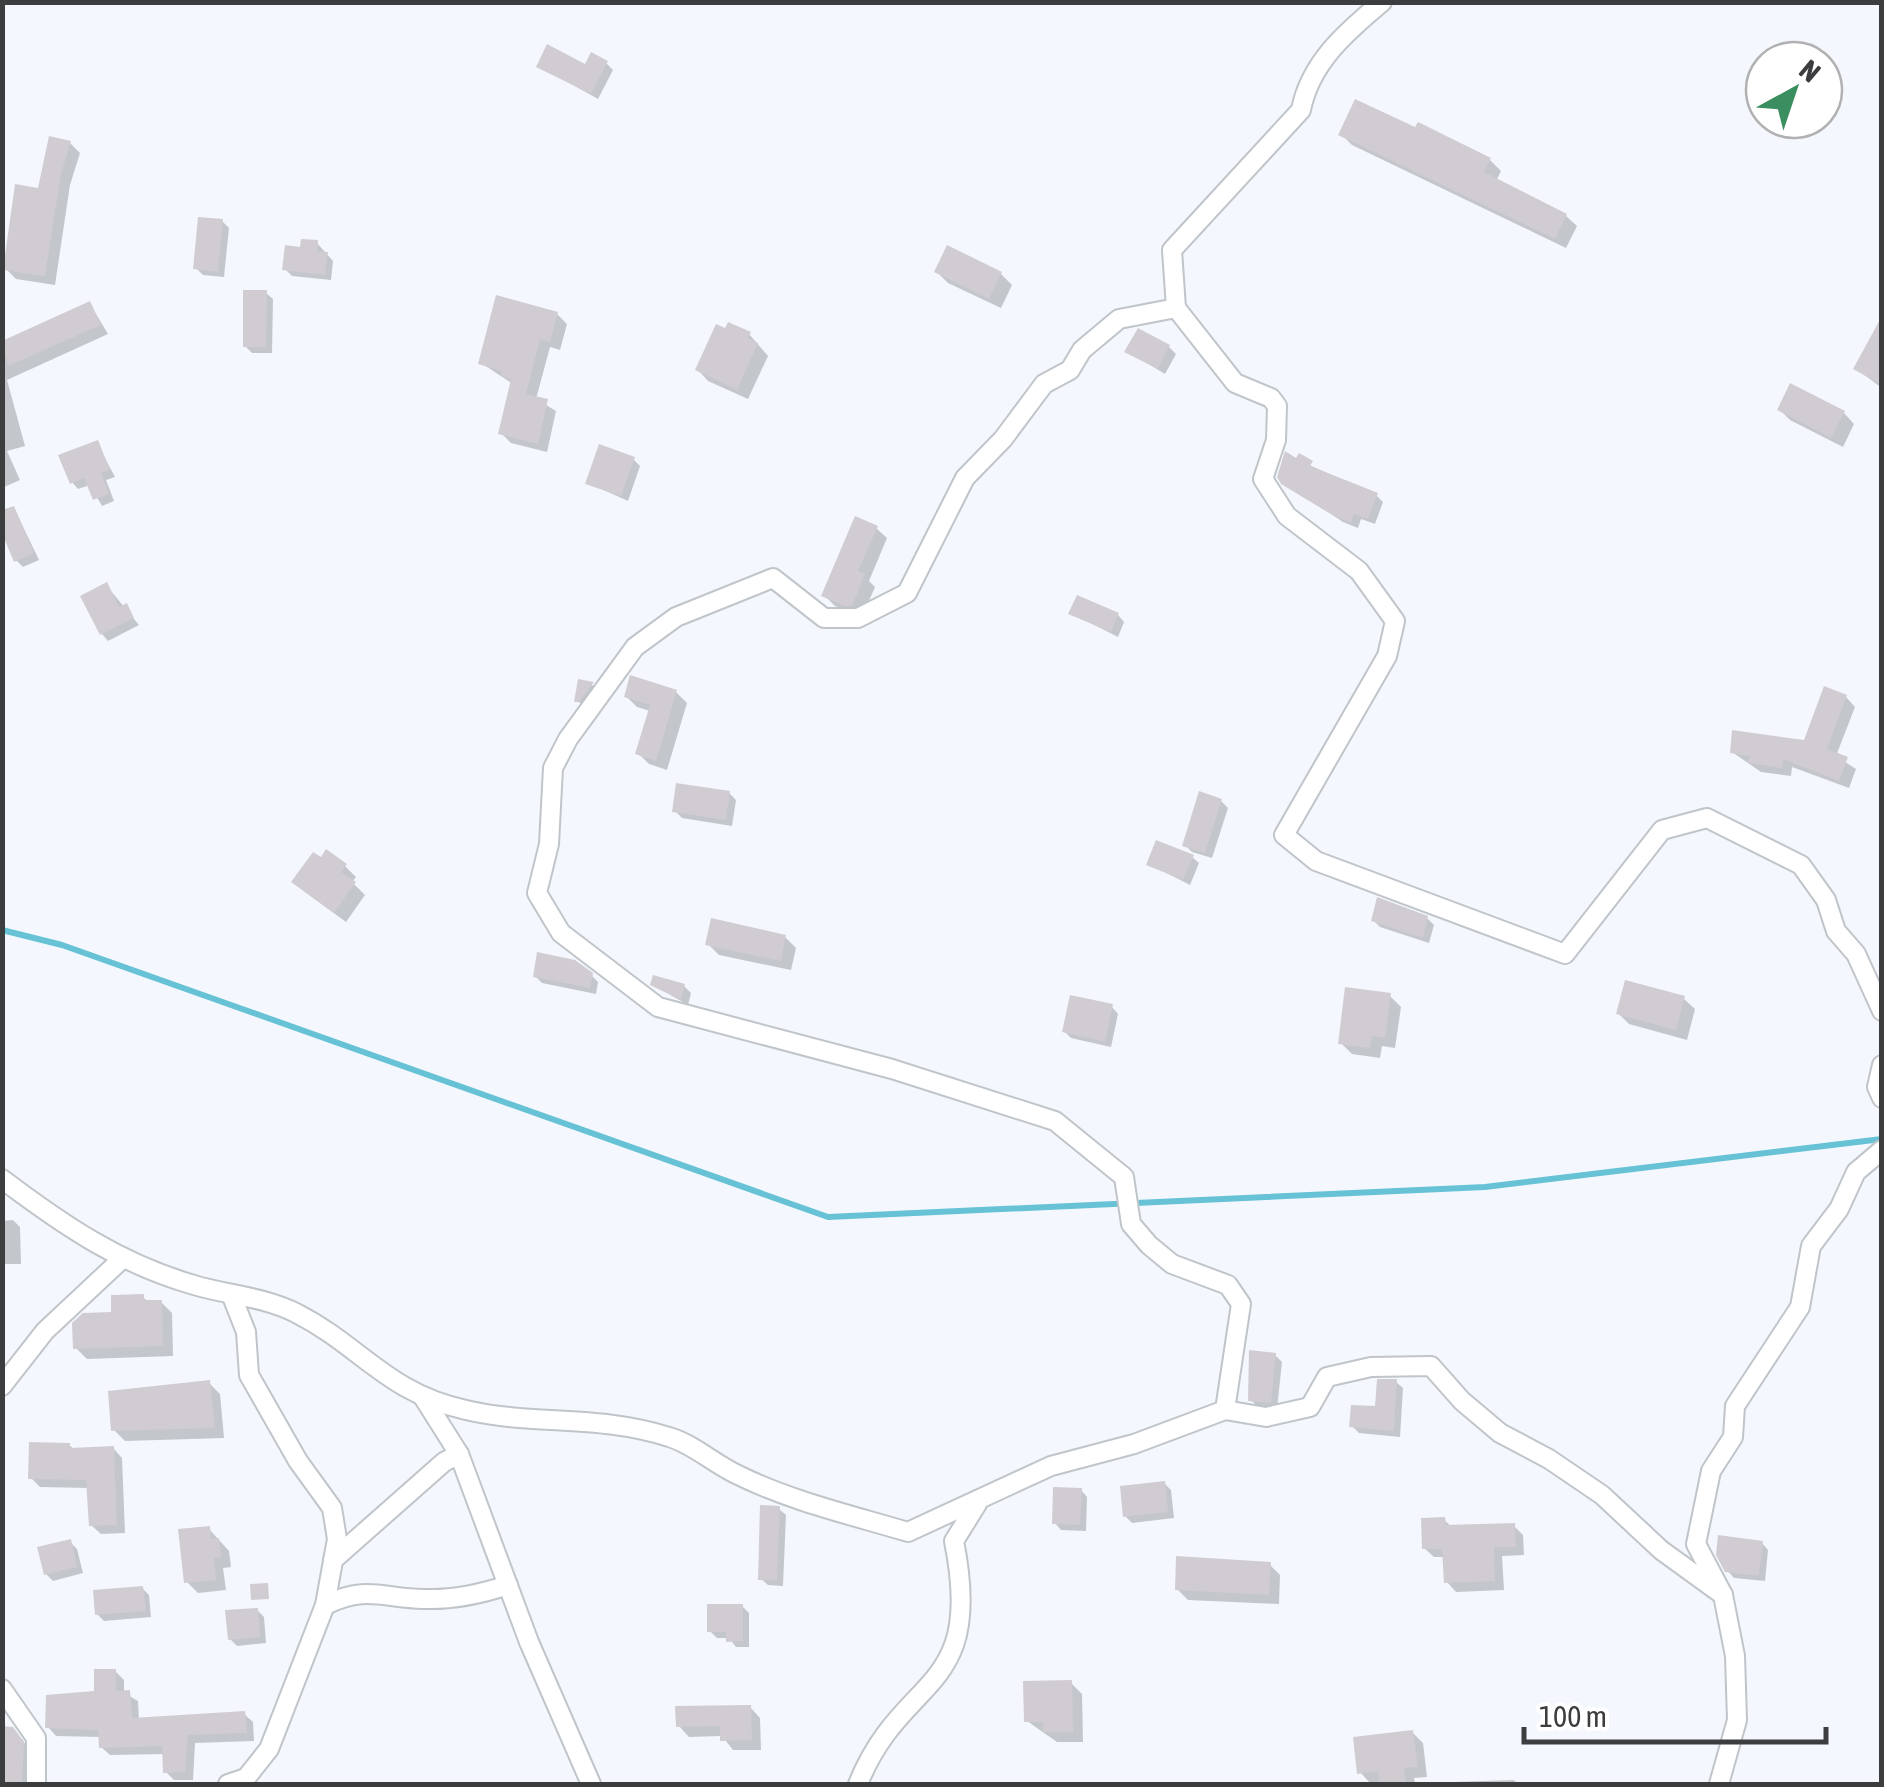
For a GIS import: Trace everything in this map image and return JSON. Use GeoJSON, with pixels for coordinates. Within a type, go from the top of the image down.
{"type":"FeatureCollection","features":[{"type":"Feature","properties":{"kind":"street"},"geometry":{"type":"LineString","coordinates":[[1382,2],[1331,49],[1306,83],[1301,110],[1172,250],[1176,308],[1235,383],[1272,398],[1276,406],[1276,440],[1263,480],[1287,516],[1359,571],[1395,621],[1387,656],[1284,834],[1316,862],[1565,954],[1662,830],[1708,818],[1801,865],[1826,900],[1836,931],[1856,954],[1882,1011]]}},
{"type":"Feature","properties":{"kind":"street"},"geometry":{"type":"LineString","coordinates":[[1176,308],[1120,319],[1082,350],[1070,370],[1044,384],[1003,440],[965,478],[906,593],[858,618],[824,618],[774,578],[676,617],[635,647],[568,739],[553,768],[549,844],[537,893],[561,933],[658,1007],[892,1069],[1055,1121],[1124,1177],[1132,1224],[1148,1245],[1172,1264],[1228,1285],[1241,1304],[1225,1410]]}},
{"type":"Feature","properties":{"kind":"street"},"geometry":{"type":"LineString","coordinates":[[1882,1064],[1877,1087],[1882,1098]]}},
{"type":"Feature","properties":{"kind":"street"},"geometry":{"type":"LineString","coordinates":[[1719,1784],[1737,1720],[1735,1656],[1723,1595],[1696,1544],[1711,1470],[1733,1437],[1735,1406],[1800,1307],[1811,1246],[1840,1209],[1856,1172],[1882,1150]]}},
{"type":"Feature","properties":{"kind":"street"},"geometry":{"type":"LineString","coordinates":[[2,1179],[69,1229],[122,1259],[293,1311],[323,1328],[375,1371],[423,1397],[468,1411],[618,1422],[675,1438],[736,1474],[820,1506],[908,1532],[977,1504],[1051,1466],[1134,1444],[1225,1410],[1266,1417],[1310,1407],[1327,1377],[1371,1367],[1431,1366],[1462,1401],[1500,1433],[1549,1459],[1602,1495],[1661,1550],[1723,1595]]}},
{"type":"Feature","properties":{"kind":"street"},"geometry":{"type":"LineString","coordinates":[[2,1386],[45,1331],[122,1259]]}},
{"type":"Feature","properties":{"kind":"street"},"geometry":{"type":"LineString","coordinates":[[228,1784],[246,1778],[269,1749],[325,1605],[337,1540],[332,1508],[298,1461],[249,1375],[246,1332],[231,1294]]}},
{"type":"Feature","properties":{"kind":"street"},"geometry":{"type":"LineString","coordinates":[[423,1397],[459,1454],[508,1586],[592,1784]]}},
{"type":"Feature","properties":{"kind":"street"},"geometry":{"type":"LineString","coordinates":[[332,1560],[444,1462],[459,1454]]}},
{"type":"Feature","properties":{"kind":"street"},"geometry":{"type":"LineString","coordinates":[[858,1784],[869,1757],[952,1656],[962,1602],[954,1541],[977,1504]]}},
{"type":"Feature","properties":{"kind":"street"},"geometry":{"type":"LineString","coordinates":[[325,1605],[353,1592],[426,1599],[474,1596],[508,1586]]}},
{"type":"Feature","properties":{"kind":"street"},"geometry":{"type":"LineString","coordinates":[[2,1689],[36,1738],[36,1784]]}},
{"type":"Feature","properties":{"kind":"building"},"geometry":{"type":"Polygon","coordinates":[[[547,44],[585,64],[591,52],[608,61],[591,94],[536,67],[547,44]]]}},
{"type":"Feature","properties":{"kind":"building"},"geometry":{"type":"Polygon","coordinates":[[[1355,99],[1415,127],[1418,122],[1491,158],[1484,172],[1567,214],[1555,239],[1338,135],[1355,99]]]}},
{"type":"Feature","properties":{"kind":"building"},"geometry":{"type":"Polygon","coordinates":[[[49,136],[71,141],[61,174],[45,276],[3,270],[15,184],[38,188],[49,136]]]}},
{"type":"Feature","properties":{"kind":"building"},"geometry":{"type":"Polygon","coordinates":[[[198,217],[223,219],[218,272],[193,269],[198,217]]]}},
{"type":"Feature","properties":{"kind":"building"},"geometry":{"type":"Polygon","coordinates":[[[301,239],[318,240],[317,251],[328,252],[325,275],[282,270],[285,245],[300,247],[301,239]]]}},
{"type":"Feature","properties":{"kind":"building"},"geometry":{"type":"Polygon","coordinates":[[[947,245],[1002,272],[989,299],[934,272],[947,245]]]}},
{"type":"Feature","properties":{"kind":"building"},"geometry":{"type":"Polygon","coordinates":[[[243,290],[267,290],[266,347],[243,347],[243,290]]]}},
{"type":"Feature","properties":{"kind":"building"},"geometry":{"type":"Polygon","coordinates":[[[496,295],[558,312],[550,342],[540,339],[526,394],[548,399],[538,444],[498,434],[511,379],[501,376],[502,371],[478,364],[496,295]]]}},
{"type":"Feature","properties":{"kind":"building"},"geometry":{"type":"Polygon","coordinates":[[[90,301],[101,325],[8,366],[2,341],[90,301]]]}},
{"type":"Feature","properties":{"kind":"building"},"geometry":{"type":"Polygon","coordinates":[[[1882,316],[1882,385],[1853,369],[1882,316]]]}},
{"type":"Feature","properties":{"kind":"building"},"geometry":{"type":"Polygon","coordinates":[[[728,322],[751,332],[748,338],[758,343],[737,390],[695,370],[716,324],[725,328],[728,322]]]}},
{"type":"Feature","properties":{"kind":"building"},"geometry":{"type":"Polygon","coordinates":[[[1138,328],[1170,345],[1158,369],[1124,352],[1138,328]]]}},
{"type":"Feature","properties":{"kind":"building"},"geometry":{"type":"Polygon","coordinates":[[[1790,383],[1845,411],[1831,438],[1777,410],[1790,383]]]}},
{"type":"Feature","properties":{"kind":"building"},"geometry":{"type":"Polygon","coordinates":[[[98,440],[110,470],[101,473],[109,494],[93,500],[84,478],[70,484],[58,455],[98,440]]]}},
{"type":"Feature","properties":{"kind":"building"},"geometry":{"type":"Polygon","coordinates":[[[599,444],[635,457],[621,496],[585,484],[599,444]]]}},
{"type":"Feature","properties":{"kind":"building"},"geometry":{"type":"Polygon","coordinates":[[[1285,451],[1296,458],[1299,453],[1313,461],[1310,466],[1378,493],[1368,519],[1354,514],[1351,523],[1281,484],[1277,477],[1285,451]]]}},
{"type":"Feature","properties":{"kind":"building"},"geometry":{"type":"Polygon","coordinates":[[[14,506],[34,553],[14,562],[2,533],[2,510],[14,506]]]}},
{"type":"Feature","properties":{"kind":"building"},"geometry":{"type":"Polygon","coordinates":[[[855,516],[878,526],[858,571],[865,574],[852,606],[844,606],[821,596],[855,516]]]}},
{"type":"Feature","properties":{"kind":"building"},"geometry":{"type":"Polygon","coordinates":[[[107,582],[119,607],[127,603],[134,618],[100,635],[80,596],[107,582]]]}},
{"type":"Feature","properties":{"kind":"building"},"geometry":{"type":"Polygon","coordinates":[[[1077,595],[1119,613],[1111,632],[1068,614],[1077,595]]]}},
{"type":"Feature","properties":{"kind":"building"},"geometry":{"type":"Polygon","coordinates":[[[630,675],[677,690],[656,761],[635,754],[650,705],[624,697],[630,675]]]}},
{"type":"Feature","properties":{"kind":"building"},"geometry":{"type":"Polygon","coordinates":[[[578,679],[594,682],[579,702],[574,702],[578,679]]]}},
{"type":"Feature","properties":{"kind":"building"},"geometry":{"type":"Polygon","coordinates":[[[1824,686],[1847,695],[1827,749],[1848,757],[1839,781],[1783,759],[1782,768],[1748,763],[1750,756],[1730,753],[1732,730],[1804,740],[1824,686]]]}},
{"type":"Feature","properties":{"kind":"building"},"geometry":{"type":"Polygon","coordinates":[[[676,783],[730,791],[726,820],[672,812],[676,783]]]}},
{"type":"Feature","properties":{"kind":"building"},"geometry":{"type":"Polygon","coordinates":[[[1199,791],[1222,799],[1205,853],[1182,846],[1199,791]]]}},
{"type":"Feature","properties":{"kind":"building"},"geometry":{"type":"Polygon","coordinates":[[[1156,840],[1194,855],[1183,880],[1146,865],[1156,840]]]}},
{"type":"Feature","properties":{"kind":"building"},"geometry":{"type":"Polygon","coordinates":[[[326,849],[347,864],[341,872],[356,882],[334,913],[291,882],[313,852],[321,857],[326,849]]]}},
{"type":"Feature","properties":{"kind":"building"},"geometry":{"type":"Polygon","coordinates":[[[1377,897],[1428,916],[1423,938],[1371,921],[1377,897]]]}},
{"type":"Feature","properties":{"kind":"building"},"geometry":{"type":"Polygon","coordinates":[[[711,918],[786,935],[781,961],[705,945],[711,918]]]}},
{"type":"Feature","properties":{"kind":"building"},"geometry":{"type":"Polygon","coordinates":[[[537,952],[575,960],[593,973],[590,988],[533,977],[537,952]]]}},
{"type":"Feature","properties":{"kind":"building"},"geometry":{"type":"Polygon","coordinates":[[[653,975],[685,984],[681,1000],[650,985],[653,975]]]}},
{"type":"Feature","properties":{"kind":"building"},"geometry":{"type":"Polygon","coordinates":[[[1625,980],[1685,996],[1676,1030],[1616,1014],[1625,980]]]}},
{"type":"Feature","properties":{"kind":"building"},"geometry":{"type":"Polygon","coordinates":[[[1345,987],[1391,993],[1385,1038],[1372,1036],[1370,1048],[1338,1044],[1345,987]]]}},
{"type":"Feature","properties":{"kind":"building"},"geometry":{"type":"Polygon","coordinates":[[[1070,995],[1113,1004],[1105,1042],[1062,1032],[1070,995]]]}},
{"type":"Feature","properties":{"kind":"building"},"geometry":{"type":"Polygon","coordinates":[[[144,1294],[144,1300],[162,1300],[163,1346],[73,1349],[72,1323],[83,1313],[111,1312],[111,1295],[144,1294]]]}},
{"type":"Feature","properties":{"kind":"building"},"geometry":{"type":"Polygon","coordinates":[[[1249,1350],[1276,1353],[1271,1403],[1248,1401],[1249,1350]]]}},
{"type":"Feature","properties":{"kind":"building"},"geometry":{"type":"Polygon","coordinates":[[[1377,1379],[1397,1379],[1394,1431],[1349,1427],[1351,1405],[1375,1406],[1377,1379]]]}},
{"type":"Feature","properties":{"kind":"building"},"geometry":{"type":"Polygon","coordinates":[[[210,1380],[215,1428],[111,1431],[108,1391],[210,1380]]]}},
{"type":"Feature","properties":{"kind":"building"},"geometry":{"type":"Polygon","coordinates":[[[29,1442],[70,1443],[70,1448],[114,1446],[117,1525],[89,1526],[86,1480],[28,1479],[29,1442]]]}},
{"type":"Feature","properties":{"kind":"building"},"geometry":{"type":"Polygon","coordinates":[[[1165,1481],[1168,1512],[1123,1517],[1120,1486],[1165,1481]]]}},
{"type":"Feature","properties":{"kind":"building"},"geometry":{"type":"Polygon","coordinates":[[[1053,1487],[1082,1488],[1080,1525],[1052,1524],[1053,1487]]]}},
{"type":"Feature","properties":{"kind":"building"},"geometry":{"type":"Polygon","coordinates":[[[760,1505],[780,1506],[777,1580],[758,1580],[760,1505]]]}},
{"type":"Feature","properties":{"kind":"building"},"geometry":{"type":"Polygon","coordinates":[[[1445,1517],[1446,1525],[1515,1523],[1516,1547],[1494,1547],[1495,1581],[1444,1583],[1442,1549],[1422,1549],[1421,1518],[1445,1517]]]}},
{"type":"Feature","properties":{"kind":"building"},"geometry":{"type":"Polygon","coordinates":[[[210,1526],[211,1539],[219,1538],[221,1557],[214,1558],[216,1580],[184,1583],[178,1529],[210,1526]]]}},
{"type":"Feature","properties":{"kind":"building"},"geometry":{"type":"Polygon","coordinates":[[[1718,1535],[1763,1541],[1759,1576],[1725,1572],[1716,1555],[1718,1535]]]}},
{"type":"Feature","properties":{"kind":"building"},"geometry":{"type":"Polygon","coordinates":[[[71,1539],[77,1567],[44,1575],[37,1547],[71,1539]]]}},
{"type":"Feature","properties":{"kind":"building"},"geometry":{"type":"Polygon","coordinates":[[[1176,1556],[1271,1562],[1269,1595],[1175,1590],[1176,1556]]]}},
{"type":"Feature","properties":{"kind":"building"},"geometry":{"type":"Polygon","coordinates":[[[268,1583],[269,1599],[251,1600],[250,1584],[268,1583]]]}},
{"type":"Feature","properties":{"kind":"building"},"geometry":{"type":"Polygon","coordinates":[[[143,1586],[146,1611],[95,1615],[93,1590],[143,1586]]]}},
{"type":"Feature","properties":{"kind":"building"},"geometry":{"type":"Polygon","coordinates":[[[707,1604],[743,1604],[743,1641],[726,1642],[726,1632],[707,1632],[707,1604]]]}},
{"type":"Feature","properties":{"kind":"building"},"geometry":{"type":"Polygon","coordinates":[[[258,1608],[260,1637],[228,1640],[225,1610],[258,1608]]]}},
{"type":"Feature","properties":{"kind":"building"},"geometry":{"type":"Polygon","coordinates":[[[94,1669],[116,1669],[116,1691],[130,1690],[132,1718],[245,1711],[247,1733],[188,1735],[185,1772],[163,1773],[162,1746],[99,1748],[98,1730],[45,1728],[46,1695],[94,1691],[94,1669]]]}},
{"type":"Feature","properties":{"kind":"building"},"geometry":{"type":"Polygon","coordinates":[[[1072,1680],[1073,1732],[1043,1732],[1043,1722],[1024,1722],[1023,1681],[1072,1680]]]}},
{"type":"Feature","properties":{"kind":"building"},"geometry":{"type":"Polygon","coordinates":[[[751,1705],[752,1740],[720,1741],[720,1726],[676,1727],[675,1706],[751,1705]]]}},
{"type":"Feature","properties":{"kind":"building"},"geometry":{"type":"Polygon","coordinates":[[[2,1726],[13,1727],[24,1742],[22,1784],[2,1784],[2,1726]]]}},
{"type":"Feature","properties":{"kind":"building"},"geometry":{"type":"Polygon","coordinates":[[[1413,1730],[1418,1767],[1404,1768],[1406,1782],[1380,1784],[1378,1771],[1357,1774],[1353,1737],[1413,1730]]]}},
{"type":"Feature","properties":{"kind":"waterway"},"geometry":{"type":"LineString","coordinates":[[2,930],[62,945],[828,1217],[1485,1187],[1882,1139]]}}]}
